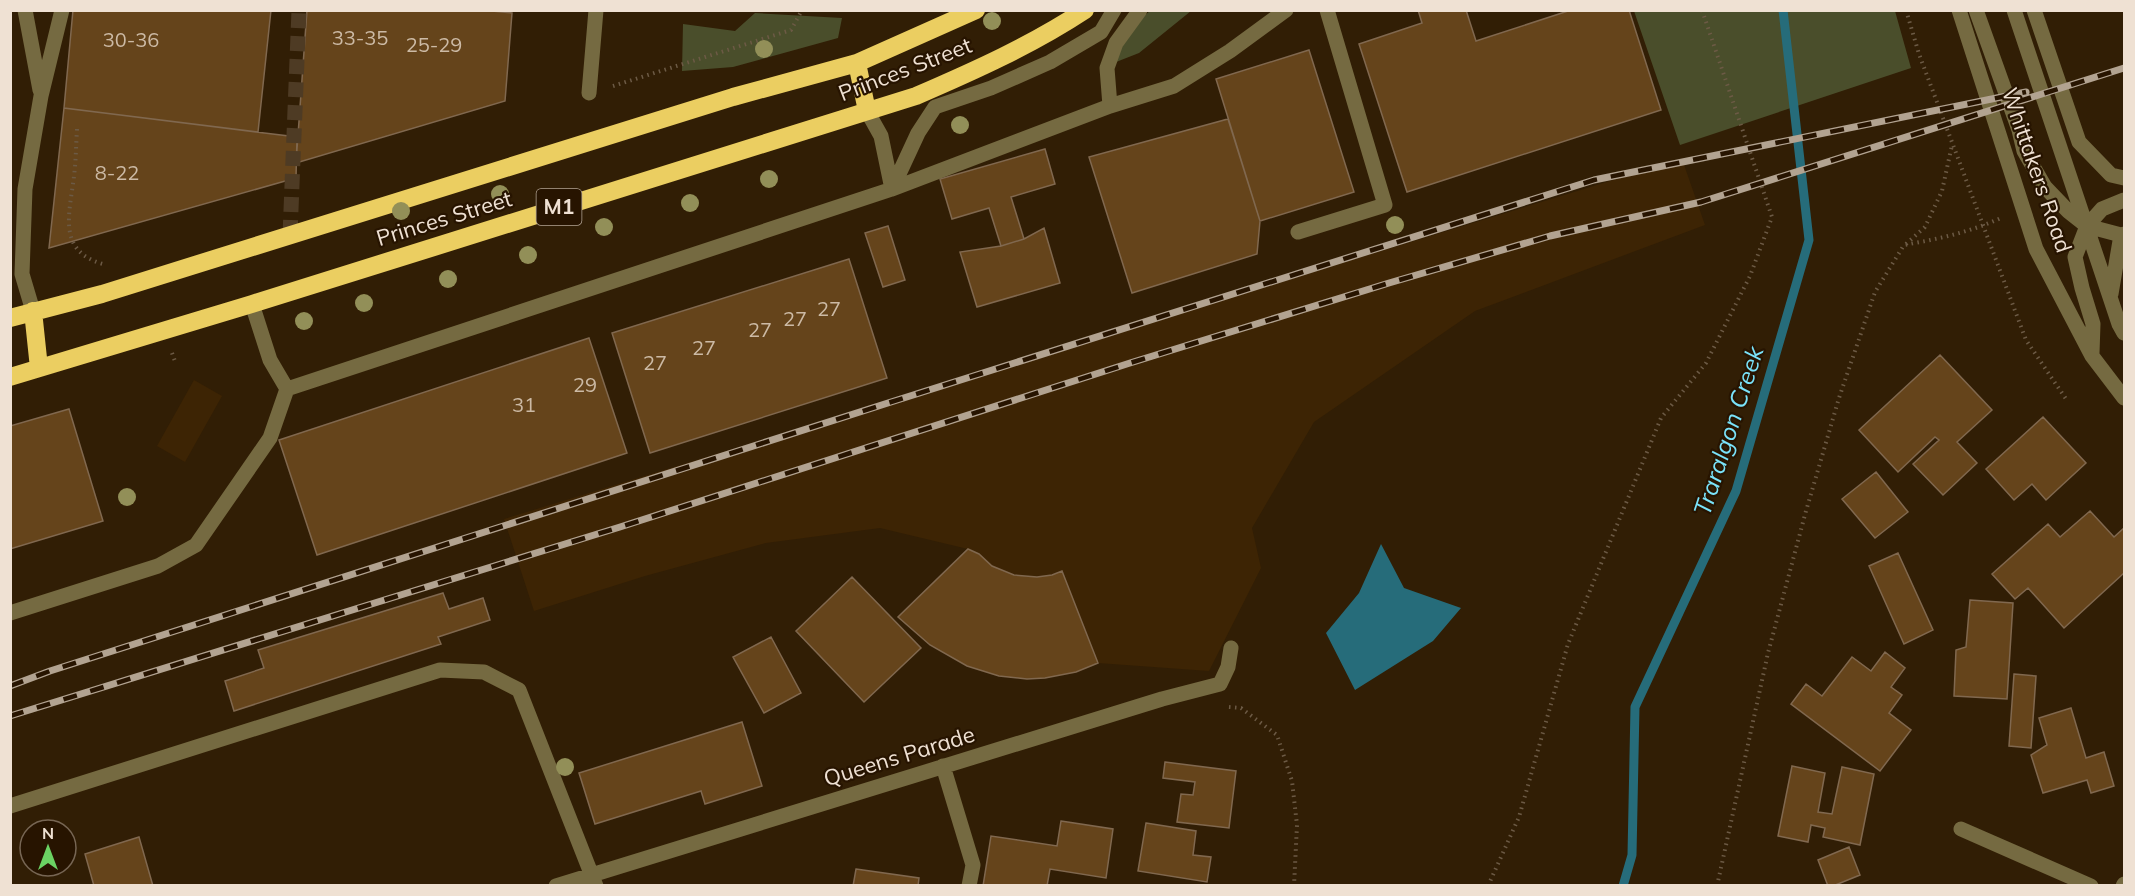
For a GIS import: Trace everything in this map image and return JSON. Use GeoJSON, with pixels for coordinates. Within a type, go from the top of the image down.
{"type":"FeatureCollection","features":[{"type":"Feature","properties":{"kind":"highway","name":"Princes Street"},"geometry":{"type":"LineString","coordinates":[[10,318],[102,294],[733,97],[857,63],[964,18],[976,10]]}},
{"type":"Feature","properties":{"kind":"highway","name":"Princes Street"},"geometry":{"type":"LineString","coordinates":[[10,376],[252,304],[916,96],[976,70],[1062,25],[1085,10]]}},
{"type":"Feature","properties":{"kind":"highway"},"geometry":{"type":"LineString","coordinates":[[857,63],[867,111]]}},
{"type":"Feature","properties":{"kind":"highway"},"geometry":{"type":"LineString","coordinates":[[33,311],[39,368]]}},
{"type":"Feature","properties":{"kind":"street"},"geometry":{"type":"LineString","coordinates":[[25,10],[41,96]]}},
{"type":"Feature","properties":{"kind":"street"},"geometry":{"type":"LineString","coordinates":[[33,311],[22,274],[26,189],[41,96],[62,10]]}},
{"type":"Feature","properties":{"kind":"street"},"geometry":{"type":"LineString","coordinates":[[589,93],[596,10]]}},
{"type":"Feature","properties":{"kind":"street"},"geometry":{"type":"LineString","coordinates":[[892,189],[918,133],[935,107],[991,88],[1050,62],[1101,32],[1114,10]]}},
{"type":"Feature","properties":{"kind":"street"},"geometry":{"type":"LineString","coordinates":[[1110,106],[1107,68],[1116,43],[1140,10]]}},
{"type":"Feature","properties":{"kind":"street"},"geometry":{"type":"LineString","coordinates":[[287,389],[892,189],[1110,106],[1173,86],[1230,51],[1286,10]]}},
{"type":"Feature","properties":{"kind":"street"},"geometry":{"type":"LineString","coordinates":[[1298,232],[1385,205],[1327,10]]}},
{"type":"Feature","properties":{"kind":"street","name":"Whittakers Road"},"geometry":{"type":"LineString","coordinates":[[1959,10],[2036,249],[2092,356],[2124,398]]}},
{"type":"Feature","properties":{"kind":"street"},"geometry":{"type":"LineString","coordinates":[[1976,10],[2019,130],[2024,151],[2045,187],[2067,211],[2086,226],[2122,234],[2110,297]]}},
{"type":"Feature","properties":{"kind":"street","name":"Whittakers Road"},"geometry":{"type":"LineString","coordinates":[[2014,10],[2124,333]]}},
{"type":"Feature","properties":{"kind":"street"},"geometry":{"type":"LineString","coordinates":[[2034,10],[2079,142],[2111,175],[2124,178]]}},
{"type":"Feature","properties":{"kind":"street"},"geometry":{"type":"LineString","coordinates":[[867,111],[881,136],[892,189]]}},
{"type":"Feature","properties":{"kind":"street"},"geometry":{"type":"LineString","coordinates":[[10,205],[26,189]]}},
{"type":"Feature","properties":{"kind":"street"},"geometry":{"type":"LineString","coordinates":[[2092,356],[2093,324],[2075,257],[2086,226],[2102,209],[2124,200]]}},
{"type":"Feature","properties":{"kind":"street"},"geometry":{"type":"LineString","coordinates":[[10,613],[158,566],[196,545],[270,438],[287,389],[270,360],[252,304]]}},
{"type":"Feature","properties":{"kind":"street","name":"Queens Parade"},"geometry":{"type":"LineString","coordinates":[[556,885],[594,880],[944,766],[1162,699],[1220,684],[1228,667],[1231,648]]}},
{"type":"Feature","properties":{"kind":"street"},"geometry":{"type":"LineString","coordinates":[[10,806],[440,670],[484,672],[519,690],[594,880]]}},
{"type":"Feature","properties":{"kind":"street"},"geometry":{"type":"LineString","coordinates":[[944,766],[973,865],[969,885]]}},
{"type":"Feature","properties":{"kind":"street"},"geometry":{"type":"LineString","coordinates":[[1961,829],[2091,885]]}},
{"type":"Feature","properties":{"kind":"path"},"geometry":{"type":"LineString","coordinates":[[589,93],[791,30],[802,10]]}},
{"type":"Feature","properties":{"kind":"path"},"geometry":{"type":"LineString","coordinates":[[1488,885],[1519,817],[1568,644],[1661,418],[1706,363],[1750,276],[1772,217],[1702,10]]}},
{"type":"Feature","properties":{"kind":"path"},"geometry":{"type":"LineString","coordinates":[[1906,10],[1919,54],[2026,340],[2066,399]]}},
{"type":"Feature","properties":{"kind":"path"},"geometry":{"type":"LineString","coordinates":[[1717,885],[1768,653],[1822,455],[1875,292],[1904,245],[1925,227],[1941,191],[1952,144]]}},
{"type":"Feature","properties":{"kind":"path"},"geometry":{"type":"LineString","coordinates":[[1904,245],[1948,237],[1983,226],[2024,208]]}},
{"type":"Feature","properties":{"kind":"path"},"geometry":{"type":"LineString","coordinates":[[1219,706],[1241,708],[1277,735],[1292,781],[1297,825],[1294,885]]}},
{"type":"Feature","properties":{"kind":"shaded area"},"geometry":{"type":"Polygon","coordinates":[[[1682,159],[1705,225],[1475,311],[1314,422],[1252,528],[1261,568],[1209,671],[1098,663],[1062,571],[1037,577],[1014,575],[992,566],[979,554],[968,549],[880,528],[766,543],[645,576],[534,611],[504,519],[1682,159]]]}},
{"type":"Feature","properties":{"kind":"shaded area"},"geometry":{"type":"Polygon","coordinates":[[[194,380],[222,396],[185,462],[157,446],[194,380]]]}},
{"type":"Feature","properties":{"kind":"green space"},"geometry":{"type":"Polygon","coordinates":[[[1150,11],[1191,11],[1139,53],[1111,64],[1135,23],[1150,11]]]}},
{"type":"Feature","properties":{"kind":"green space"},"geometry":{"type":"Polygon","coordinates":[[[1634,11],[1895,11],[1911,68],[1680,145],[1634,11]]]}},
{"type":"Feature","properties":{"kind":"green space"},"geometry":{"type":"Polygon","coordinates":[[[755,13],[842,18],[838,38],[733,67],[682,71],[683,24],[735,31],[755,13]]]}},
{"type":"Feature","properties":{"kind":"water"},"geometry":{"type":"Polygon","coordinates":[[[1381,544],[1404,588],[1461,608],[1433,641],[1355,690],[1326,633],[1359,593],[1381,544]]]}},
{"type":"Feature","properties":{"kind":"building"},"geometry":{"type":"Polygon","coordinates":[[[73,10],[271,10],[258,132],[64,108],[73,10]]]}},
{"type":"Feature","properties":{"kind":"building"},"geometry":{"type":"Polygon","coordinates":[[[307,10],[481,10],[512,13],[505,101],[296,163],[307,10]]]}},
{"type":"Feature","properties":{"kind":"building"},"geometry":{"type":"Polygon","coordinates":[[[1418,10],[1466,10],[1476,41],[1571,10],[1629,10],[1661,110],[1407,192],[1359,44],[1422,23],[1418,10]]]}},
{"type":"Feature","properties":{"kind":"building"},"geometry":{"type":"Polygon","coordinates":[[[1309,50],[1354,192],[1260,221],[1216,79],[1309,50]]]}},
{"type":"Feature","properties":{"kind":"building"},"geometry":{"type":"Polygon","coordinates":[[[64,108],[297,137],[296,178],[49,248],[64,108]]]}},
{"type":"Feature","properties":{"kind":"building"},"geometry":{"type":"Polygon","coordinates":[[[1228,119],[1260,221],[1257,254],[1132,293],[1089,157],[1228,119]]]}},
{"type":"Feature","properties":{"kind":"building"},"geometry":{"type":"Polygon","coordinates":[[[1045,149],[1055,184],[1011,197],[1024,239],[1001,246],[989,208],[952,219],[940,179],[1045,149]]]}},
{"type":"Feature","properties":{"kind":"building"},"geometry":{"type":"Polygon","coordinates":[[[888,226],[905,280],[883,287],[865,233],[888,226]]]}},
{"type":"Feature","properties":{"kind":"building"},"geometry":{"type":"Polygon","coordinates":[[[1044,228],[1060,283],[977,307],[960,252],[1001,246],[1024,239],[1044,228]]]}},
{"type":"Feature","properties":{"kind":"building"},"geometry":{"type":"Polygon","coordinates":[[[849,259],[887,378],[650,453],[612,333],[849,259]]]}},
{"type":"Feature","properties":{"kind":"building"},"geometry":{"type":"Polygon","coordinates":[[[589,338],[627,453],[317,555],[279,440],[589,338]]]}},
{"type":"Feature","properties":{"kind":"building"},"geometry":{"type":"Polygon","coordinates":[[[1940,355],[1992,410],[1957,442],[1977,463],[1943,495],[1913,464],[1939,440],[1935,437],[1898,472],[1859,430],[1940,355]]]}},
{"type":"Feature","properties":{"kind":"building"},"geometry":{"type":"Polygon","coordinates":[[[69,409],[103,521],[10,549],[10,426],[69,409]]]}},
{"type":"Feature","properties":{"kind":"building"},"geometry":{"type":"Polygon","coordinates":[[[2043,417],[2086,463],[2046,500],[2032,484],[2014,500],[1986,469],[2043,417]]]}},
{"type":"Feature","properties":{"kind":"building"},"geometry":{"type":"Polygon","coordinates":[[[1876,472],[1908,512],[1875,538],[1842,499],[1876,472]]]}},
{"type":"Feature","properties":{"kind":"building"},"geometry":{"type":"Polygon","coordinates":[[[2090,511],[2114,537],[2124,528],[2124,573],[2064,628],[2028,588],[2015,599],[1992,574],[2048,524],[2060,537],[2090,511]]]}},
{"type":"Feature","properties":{"kind":"building"},"geometry":{"type":"Polygon","coordinates":[[[968,549],[979,554],[992,566],[1014,575],[1037,577],[1062,571],[1098,663],[1076,672],[1045,678],[999,676],[967,666],[930,645],[898,617],[968,549]]]}},
{"type":"Feature","properties":{"kind":"building"},"geometry":{"type":"Polygon","coordinates":[[[1898,553],[1933,630],[1904,644],[1869,566],[1898,553]]]}},
{"type":"Feature","properties":{"kind":"building"},"geometry":{"type":"Polygon","coordinates":[[[852,577],[921,648],[864,702],[796,631],[852,577]]]}},
{"type":"Feature","properties":{"kind":"building"},"geometry":{"type":"Polygon","coordinates":[[[443,593],[449,609],[483,598],[490,620],[438,637],[441,644],[234,711],[225,681],[264,668],[258,650],[443,593]]]}},
{"type":"Feature","properties":{"kind":"building"},"geometry":{"type":"Polygon","coordinates":[[[1970,600],[2013,603],[2007,699],[1954,696],[1956,650],[1966,647],[1970,600]]]}},
{"type":"Feature","properties":{"kind":"building"},"geometry":{"type":"Polygon","coordinates":[[[771,637],[801,693],[764,713],[733,657],[771,637]]]}},
{"type":"Feature","properties":{"kind":"building"},"geometry":{"type":"Polygon","coordinates":[[[1885,652],[1905,668],[1891,687],[1902,695],[1889,713],[1911,730],[1880,771],[1791,704],[1806,684],[1822,696],[1852,657],[1871,671],[1885,652]]]}},
{"type":"Feature","properties":{"kind":"building"},"geometry":{"type":"Polygon","coordinates":[[[2014,674],[2036,676],[2031,748],[2009,746],[2014,674]]]}},
{"type":"Feature","properties":{"kind":"building"},"geometry":{"type":"Polygon","coordinates":[[[2071,708],[2086,758],[2104,752],[2114,786],[2091,793],[2087,780],[2043,793],[2031,755],[2047,745],[2039,718],[2071,708]]]}},
{"type":"Feature","properties":{"kind":"building"},"geometry":{"type":"Polygon","coordinates":[[[742,722],[762,786],[705,804],[701,791],[595,824],[579,773],[742,722]]]}},
{"type":"Feature","properties":{"kind":"building"},"geometry":{"type":"Polygon","coordinates":[[[1165,762],[1236,771],[1229,828],[1177,822],[1181,794],[1193,795],[1195,782],[1163,778],[1165,762]]]}},
{"type":"Feature","properties":{"kind":"building"},"geometry":{"type":"Polygon","coordinates":[[[1792,766],[1825,773],[1818,812],[1832,814],[1842,767],[1874,774],[1860,845],[1823,837],[1825,828],[1811,825],[1808,842],[1778,836],[1792,766]]]}},
{"type":"Feature","properties":{"kind":"building"},"geometry":{"type":"Polygon","coordinates":[[[1061,821],[1113,829],[1106,878],[1050,869],[1047,886],[983,886],[991,836],[1057,846],[1061,821]]]}},
{"type":"Feature","properties":{"kind":"building"},"geometry":{"type":"Polygon","coordinates":[[[1146,823],[1196,831],[1193,855],[1211,857],[1207,882],[1138,871],[1146,823]]]}},
{"type":"Feature","properties":{"kind":"building"},"geometry":{"type":"Polygon","coordinates":[[[139,837],[153,886],[94,886],[85,854],[139,837]]]}},
{"type":"Feature","properties":{"kind":"building"},"geometry":{"type":"Polygon","coordinates":[[[1849,847],[1860,875],[1828,886],[1818,860],[1849,847]]]}},
{"type":"Feature","properties":{"kind":"building"},"geometry":{"type":"Polygon","coordinates":[[[856,869],[919,878],[918,886],[853,886],[856,869]]]}},
{"type":"Feature","properties":{"kind":"waterway","name":"Traralgon Creek"},"geometry":{"type":"LineString","coordinates":[[1623,886],[1632,855],[1635,707],[1736,491],[1809,240],[1783,10]]}},
{"type":"Feature","properties":{"kind":"tunnel"},"geometry":{"type":"LineString","coordinates":[[290,235],[299,10]]}},
{"type":"Feature","properties":{"kind":"railway"},"geometry":{"type":"LineString","coordinates":[[10,716],[620,527],[1130,363],[1389,283],[1550,236],[1701,202],[2124,68]]}},
{"type":"Feature","properties":{"kind":"railway"},"geometry":{"type":"LineString","coordinates":[[10,686],[50,671],[891,402],[1594,180],[2026,92]]}}]}
